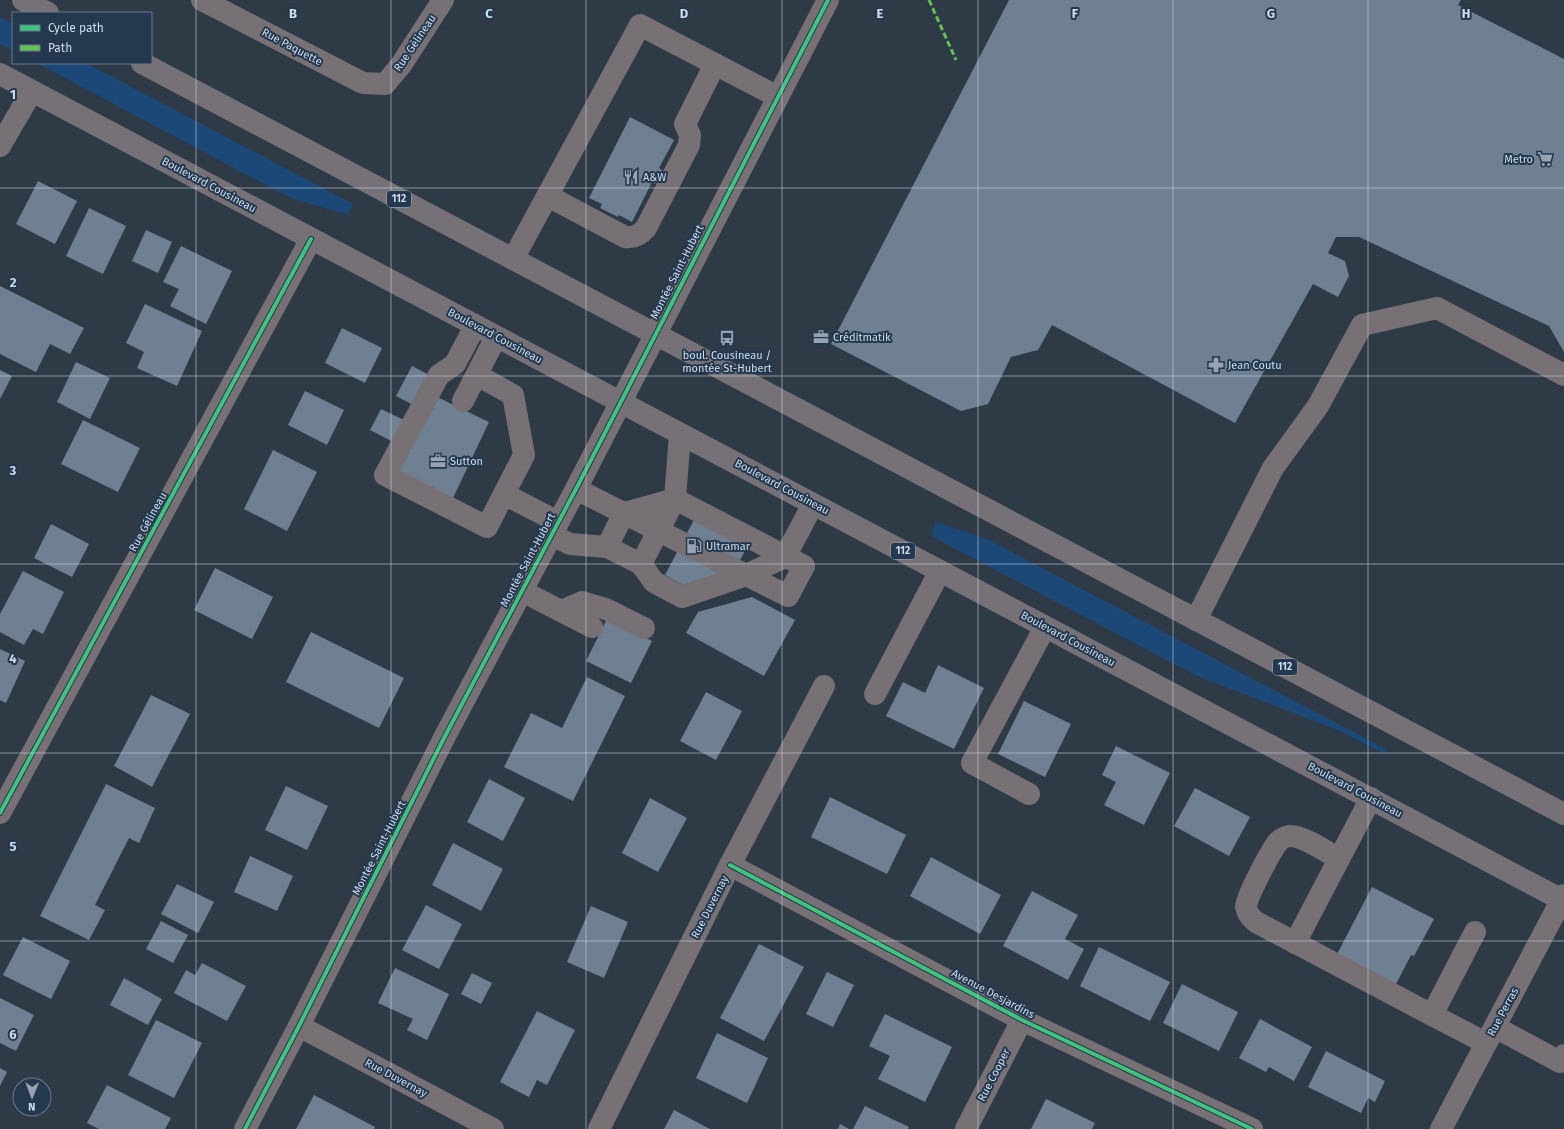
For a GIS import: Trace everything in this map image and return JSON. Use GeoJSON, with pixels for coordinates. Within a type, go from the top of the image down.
{"type":"FeatureCollection","features":[{"type":"Feature","properties":{"kind":"main road"},"geometry":{"type":"LineString","coordinates":[[23,0],[46,12]]}},
{"type":"Feature","properties":{"kind":"main road","name":"112"},"geometry":{"type":"LineString","coordinates":[[144,64],[1564,814]]}},
{"type":"Feature","properties":{"kind":"main road","name":"Boulevard Cousineau"},"geometry":{"type":"LineString","coordinates":[[0,74],[1045,627],[1563,898]]}},
{"type":"Feature","properties":{"kind":"street","name":"Rue Paquette"},"geometry":{"type":"LineString","coordinates":[[202,0],[362,84],[385,84]]}},
{"type":"Feature","properties":{"kind":"street","name":"Rue Gélineau"},"geometry":{"type":"LineString","coordinates":[[385,84],[401,65],[443,0]]}},
{"type":"Feature","properties":{"kind":"street","name":"Montée Saint-Hubert"},"geometry":{"type":"LineString","coordinates":[[245,1129],[299,1026],[444,738],[576,489],[778,97],[823,2]]}},
{"type":"Feature","properties":{"kind":"street"},"geometry":{"type":"LineString","coordinates":[[513,259],[640,25],[778,97]]}},
{"type":"Feature","properties":{"kind":"street"},"geometry":{"type":"LineString","coordinates":[[548,196],[625,237],[630,238],[639,235],[646,228],[689,146],[690,135],[685,124],[715,64]]}},
{"type":"Feature","properties":{"kind":"street"},"geometry":{"type":"LineString","coordinates":[[0,146],[32,91]]}},
{"type":"Feature","properties":{"kind":"street","name":"Rue Gélineau"},"geometry":{"type":"LineString","coordinates":[[0,813],[311,239]]}},
{"type":"Feature","properties":{"kind":"street"},"geometry":{"type":"LineString","coordinates":[[1196,620],[1273,468],[1318,406],[1362,325],[1436,308],[1564,375]]}},
{"type":"Feature","properties":{"kind":"street"},"geometry":{"type":"LineString","coordinates":[[475,326],[454,364],[440,375],[385,476],[487,527],[524,455],[513,395],[477,375]]}},
{"type":"Feature","properties":{"kind":"street"},"geometry":{"type":"LineString","coordinates":[[463,401],[496,337]]}},
{"type":"Feature","properties":{"kind":"street"},"geometry":{"type":"LineString","coordinates":[[640,564],[675,499],[680,434]]}},
{"type":"Feature","properties":{"kind":"street"},"geometry":{"type":"LineString","coordinates":[[576,489],[624,513],[658,532],[788,596],[804,566],[784,557],[675,499],[624,513],[607,547]]}},
{"type":"Feature","properties":{"kind":"street"},"geometry":{"type":"LineString","coordinates":[[504,494],[555,528],[570,544],[607,547],[640,564],[654,582],[682,597],[746,575],[784,557],[813,504]]}},
{"type":"Feature","properties":{"kind":"street"},"geometry":{"type":"LineString","coordinates":[[875,694],[940,571]]}},
{"type":"Feature","properties":{"kind":"street"},"geometry":{"type":"LineString","coordinates":[[522,590],[592,627]]}},
{"type":"Feature","properties":{"kind":"street"},"geometry":{"type":"LineString","coordinates":[[561,611],[582,602],[606,609],[644,628]]}},
{"type":"Feature","properties":{"kind":"street"},"geometry":{"type":"LineString","coordinates":[[1028,794],[972,763],[1045,627]]}},
{"type":"Feature","properties":{"kind":"street","name":"Rue Duvernay"},"geometry":{"type":"LineString","coordinates":[[598,1129],[730,865],[824,686]]}},
{"type":"Feature","properties":{"kind":"street"},"geometry":{"type":"LineString","coordinates":[[1295,943],[1371,798]]}},
{"type":"Feature","properties":{"kind":"street"},"geometry":{"type":"LineString","coordinates":[[1338,859],[1294,836],[1283,838],[1275,846],[1248,896],[1246,908],[1252,918],[1295,943],[1432,1015],[1491,1035],[1560,1062],[1564,1055]]}},
{"type":"Feature","properties":{"kind":"street","name":"Avenue Desjardins"},"geometry":{"type":"LineString","coordinates":[[730,865],[1022,1020],[1252,1129]]}},
{"type":"Feature","properties":{"kind":"street","name":"Rue Perras"},"geometry":{"type":"LineString","coordinates":[[1441,1129],[1563,898]]}},
{"type":"Feature","properties":{"kind":"street"},"geometry":{"type":"LineString","coordinates":[[1432,1015],[1475,932]]}},
{"type":"Feature","properties":{"kind":"street","name":"Rue Cooper"},"geometry":{"type":"LineString","coordinates":[[966,1129],[1022,1020]]}},
{"type":"Feature","properties":{"kind":"street","name":"Rue Duvernay"},"geometry":{"type":"LineString","coordinates":[[299,1026],[493,1129]]}},
{"type":"Feature","properties":{"kind":"shaded area"},"geometry":{"type":"Polygon","coordinates":[[[0,17],[12,23],[12,50],[0,44],[0,17]]]}},
{"type":"Feature","properties":{"kind":"shaded area"},"geometry":{"type":"Polygon","coordinates":[[[39,64],[88,64],[353,204],[348,215],[297,200],[281,193],[39,64]]]}},
{"type":"Feature","properties":{"kind":"shaded area"},"geometry":{"type":"Polygon","coordinates":[[[936,522],[987,539],[1386,749],[1383,753],[1340,731],[1197,676],[931,536],[936,522]]]}},
{"type":"Feature","properties":{"kind":"building"},"geometry":{"type":"Polygon","coordinates":[[[1009,0],[1461,0],[1458,5],[1564,59],[1564,352],[1549,326],[1359,237],[1336,237],[1328,253],[1345,261],[1349,276],[1338,297],[1313,284],[1235,423],[1052,325],[1038,350],[1011,357],[988,404],[961,411],[831,344],[1009,0]]]}},
{"type":"Feature","properties":{"kind":"building"},"geometry":{"type":"Polygon","coordinates":[[[630,117],[674,140],[659,168],[662,170],[655,184],[652,182],[632,222],[619,215],[618,217],[600,208],[602,204],[589,198],[630,117]]]}},
{"type":"Feature","properties":{"kind":"building"},"geometry":{"type":"Polygon","coordinates":[[[38,181],[77,201],[55,244],[16,224],[38,181]]]}},
{"type":"Feature","properties":{"kind":"building"},"geometry":{"type":"Polygon","coordinates":[[[89,208],[126,226],[103,274],[66,256],[89,208]]]}},
{"type":"Feature","properties":{"kind":"building"},"geometry":{"type":"Polygon","coordinates":[[[146,230],[172,242],[158,273],[132,261],[146,230]]]}},
{"type":"Feature","properties":{"kind":"building"},"geometry":{"type":"Polygon","coordinates":[[[181,246],[232,271],[206,324],[170,306],[179,289],[163,282],[181,246]]]}},
{"type":"Feature","properties":{"kind":"building"},"geometry":{"type":"Polygon","coordinates":[[[0,286],[84,328],[70,354],[50,344],[36,372],[0,354],[0,286]]]}},
{"type":"Feature","properties":{"kind":"building"},"geometry":{"type":"Polygon","coordinates":[[[145,304],[202,331],[177,386],[137,368],[144,352],[126,343],[145,304]]]}},
{"type":"Feature","properties":{"kind":"building"},"geometry":{"type":"Polygon","coordinates":[[[342,328],[382,348],[365,383],[325,363],[342,328]]]}},
{"type":"Feature","properties":{"kind":"building"},"geometry":{"type":"Polygon","coordinates":[[[76,362],[110,378],[90,419],[57,402],[76,362]]]}},
{"type":"Feature","properties":{"kind":"building"},"geometry":{"type":"Polygon","coordinates":[[[412,366],[433,377],[417,407],[396,396],[412,366]]]}},
{"type":"Feature","properties":{"kind":"building"},"geometry":{"type":"Polygon","coordinates":[[[0,370],[12,376],[0,399],[0,370]]]}},
{"type":"Feature","properties":{"kind":"building"},"geometry":{"type":"Polygon","coordinates":[[[305,391],[344,410],[327,445],[288,425],[305,391]]]}},
{"type":"Feature","properties":{"kind":"building"},"geometry":{"type":"Polygon","coordinates":[[[433,395],[489,422],[453,498],[397,471],[433,395]]]}},
{"type":"Feature","properties":{"kind":"building"},"geometry":{"type":"Polygon","coordinates":[[[381,409],[410,423],[399,445],[370,430],[381,409]]]}},
{"type":"Feature","properties":{"kind":"building"},"geometry":{"type":"Polygon","coordinates":[[[83,420],[140,448],[118,492],[61,464],[83,420]]]}},
{"type":"Feature","properties":{"kind":"building"},"geometry":{"type":"Polygon","coordinates":[[[273,450],[317,472],[287,531],[244,509],[273,450]]]}},
{"type":"Feature","properties":{"kind":"building"},"geometry":{"type":"Polygon","coordinates":[[[695,518],[748,545],[736,568],[683,585],[665,575],[695,518]]]}},
{"type":"Feature","properties":{"kind":"building"},"geometry":{"type":"Polygon","coordinates":[[[51,524],[89,544],[72,577],[34,558],[51,524]]]}},
{"type":"Feature","properties":{"kind":"building"},"geometry":{"type":"Polygon","coordinates":[[[215,568],[273,597],[252,639],[194,610],[215,568]]]}},
{"type":"Feature","properties":{"kind":"building"},"geometry":{"type":"Polygon","coordinates":[[[23,571],[64,592],[43,634],[33,629],[24,645],[0,632],[0,614],[23,571]]]}},
{"type":"Feature","properties":{"kind":"building"},"geometry":{"type":"Polygon","coordinates":[[[752,597],[795,620],[764,676],[686,633],[698,612],[752,597]]]}},
{"type":"Feature","properties":{"kind":"building"},"geometry":{"type":"Polygon","coordinates":[[[607,619],[652,641],[631,683],[586,661],[607,619]]]}},
{"type":"Feature","properties":{"kind":"building"},"geometry":{"type":"Polygon","coordinates":[[[311,632],[404,678],[379,728],[286,682],[311,632]]]}},
{"type":"Feature","properties":{"kind":"building"},"geometry":{"type":"Polygon","coordinates":[[[0,649],[25,661],[6,703],[0,700],[0,649]]]}},
{"type":"Feature","properties":{"kind":"building"},"geometry":{"type":"Polygon","coordinates":[[[938,665],[984,688],[954,749],[886,716],[903,682],[925,693],[938,665]]]}},
{"type":"Feature","properties":{"kind":"building"},"geometry":{"type":"Polygon","coordinates":[[[587,677],[625,696],[573,801],[504,767],[531,713],[562,728],[587,677]]]}},
{"type":"Feature","properties":{"kind":"building"},"geometry":{"type":"Polygon","coordinates":[[[706,692],[742,711],[716,760],[680,741],[706,692]]]}},
{"type":"Feature","properties":{"kind":"building"},"geometry":{"type":"Polygon","coordinates":[[[151,695],[190,714],[152,787],[114,766],[151,695]]]}},
{"type":"Feature","properties":{"kind":"building"},"geometry":{"type":"Polygon","coordinates":[[[1024,701],[1071,724],[1045,777],[998,754],[1024,701]]]}},
{"type":"Feature","properties":{"kind":"building"},"geometry":{"type":"Polygon","coordinates":[[[1116,746],[1170,773],[1144,825],[1104,805],[1116,782],[1102,775],[1116,746]]]}},
{"type":"Feature","properties":{"kind":"building"},"geometry":{"type":"Polygon","coordinates":[[[489,779],[525,798],[503,841],[467,822],[489,779]]]}},
{"type":"Feature","properties":{"kind":"building"},"geometry":{"type":"Polygon","coordinates":[[[106,784],[155,808],[139,843],[129,838],[95,905],[105,910],[89,940],[40,916],[106,784]]]}},
{"type":"Feature","properties":{"kind":"building"},"geometry":{"type":"Polygon","coordinates":[[[286,786],[328,806],[307,850],[265,830],[286,786]]]}},
{"type":"Feature","properties":{"kind":"building"},"geometry":{"type":"Polygon","coordinates":[[[1195,788],[1250,817],[1229,856],[1174,826],[1195,788]]]}},
{"type":"Feature","properties":{"kind":"building"},"geometry":{"type":"Polygon","coordinates":[[[830,797],[906,835],[887,874],[811,837],[830,797]]]}},
{"type":"Feature","properties":{"kind":"building"},"geometry":{"type":"Polygon","coordinates":[[[650,798],[687,818],[658,872],[622,853],[650,798]]]}},
{"type":"Feature","properties":{"kind":"building"},"geometry":{"type":"Polygon","coordinates":[[[453,843],[503,869],[481,911],[432,885],[453,843]]]}},
{"type":"Feature","properties":{"kind":"building"},"geometry":{"type":"Polygon","coordinates":[[[250,856],[293,876],[277,911],[234,892],[250,856]]]}},
{"type":"Feature","properties":{"kind":"building"},"geometry":{"type":"Polygon","coordinates":[[[931,857],[1001,895],[980,934],[910,896],[931,857]]]}},
{"type":"Feature","properties":{"kind":"building"},"geometry":{"type":"Polygon","coordinates":[[[177,884],[214,902],[198,933],[161,914],[177,884]]]}},
{"type":"Feature","properties":{"kind":"building"},"geometry":{"type":"Polygon","coordinates":[[[1372,887],[1434,919],[1414,956],[1411,955],[1395,986],[1336,956],[1372,887]]]}},
{"type":"Feature","properties":{"kind":"building"},"geometry":{"type":"Polygon","coordinates":[[[1032,891],[1078,915],[1065,939],[1084,949],[1068,980],[1003,946],[1032,891]]]}},
{"type":"Feature","properties":{"kind":"building"},"geometry":{"type":"Polygon","coordinates":[[[426,905],[462,924],[439,969],[402,950],[426,905]]]}},
{"type":"Feature","properties":{"kind":"building"},"geometry":{"type":"Polygon","coordinates":[[[591,906],[628,922],[604,978],[567,962],[591,906]]]}},
{"type":"Feature","properties":{"kind":"building"},"geometry":{"type":"Polygon","coordinates":[[[161,921],[188,935],[173,963],[146,949],[161,921]]]}},
{"type":"Feature","properties":{"kind":"building"},"geometry":{"type":"Polygon","coordinates":[[[23,937],[70,961],[51,999],[3,975],[23,937]]]}},
{"type":"Feature","properties":{"kind":"building"},"geometry":{"type":"Polygon","coordinates":[[[759,944],[804,967],[764,1041],[720,1018],[759,944]]]}},
{"type":"Feature","properties":{"kind":"building"},"geometry":{"type":"Polygon","coordinates":[[[1099,947],[1170,982],[1150,1021],[1080,986],[1099,947]]]}},
{"type":"Feature","properties":{"kind":"building"},"geometry":{"type":"Polygon","coordinates":[[[202,963],[246,986],[227,1021],[174,993],[186,970],[195,975],[202,963]]]}},
{"type":"Feature","properties":{"kind":"building"},"geometry":{"type":"Polygon","coordinates":[[[395,968],[449,994],[427,1040],[407,1030],[413,1019],[378,1003],[395,968]]]}},
{"type":"Feature","properties":{"kind":"building"},"geometry":{"type":"Polygon","coordinates":[[[827,972],[854,985],[833,1027],[806,1014],[827,972]]]}},
{"type":"Feature","properties":{"kind":"building"},"geometry":{"type":"Polygon","coordinates":[[[472,973],[492,983],[481,1004],[461,994],[472,973]]]}},
{"type":"Feature","properties":{"kind":"building"},"geometry":{"type":"Polygon","coordinates":[[[124,978],[162,999],[148,1025],[110,1005],[124,978]]]}},
{"type":"Feature","properties":{"kind":"building"},"geometry":{"type":"Polygon","coordinates":[[[1182,984],[1238,1012],[1219,1051],[1163,1023],[1182,984]]]}},
{"type":"Feature","properties":{"kind":"building"},"geometry":{"type":"Polygon","coordinates":[[[0,998],[34,1015],[16,1051],[0,1043],[0,998]]]}},
{"type":"Feature","properties":{"kind":"building"},"geometry":{"type":"Polygon","coordinates":[[[537,1011],[575,1030],[547,1085],[537,1080],[529,1097],[500,1082],[537,1011]]]}},
{"type":"Feature","properties":{"kind":"building"},"geometry":{"type":"Polygon","coordinates":[[[885,1014],[952,1047],[925,1102],[878,1079],[890,1056],[869,1046],[885,1014]]]}},
{"type":"Feature","properties":{"kind":"building"},"geometry":{"type":"Polygon","coordinates":[[[1260,1019],[1312,1047],[1294,1081],[1269,1067],[1266,1072],[1239,1058],[1260,1019]]]}},
{"type":"Feature","properties":{"kind":"building"},"geometry":{"type":"Polygon","coordinates":[[[156,1020],[202,1043],[174,1098],[128,1075],[156,1020]]]}},
{"type":"Feature","properties":{"kind":"building"},"geometry":{"type":"Polygon","coordinates":[[[717,1033],[768,1058],[747,1103],[696,1078],[717,1033]]]}},
{"type":"Feature","properties":{"kind":"building"},"geometry":{"type":"Polygon","coordinates":[[[1326,1051],[1385,1081],[1375,1102],[1368,1098],[1361,1113],[1308,1087],[1326,1051]]]}},
{"type":"Feature","properties":{"kind":"building"},"geometry":{"type":"Polygon","coordinates":[[[0,1068],[7,1072],[0,1086],[0,1068]]]}},
{"type":"Feature","properties":{"kind":"building"},"geometry":{"type":"Polygon","coordinates":[[[107,1085],[171,1118],[165,1129],[99,1129],[87,1123],[107,1085]]]}},
{"type":"Feature","properties":{"kind":"building"},"geometry":{"type":"Polygon","coordinates":[[[314,1095],[375,1127],[374,1129],[296,1129],[314,1095]]]}},
{"type":"Feature","properties":{"kind":"building"},"geometry":{"type":"Polygon","coordinates":[[[1046,1099],[1095,1123],[1092,1129],[1031,1129],[1046,1099]]]}},
{"type":"Feature","properties":{"kind":"building"},"geometry":{"type":"Polygon","coordinates":[[[865,1106],[909,1127],[908,1129],[853,1129],[865,1106]]]}},
{"type":"Feature","properties":{"kind":"building"},"geometry":{"type":"Polygon","coordinates":[[[674,1110],[710,1129],[664,1129],[674,1110]]]}},
{"type":"Feature","properties":{"kind":"building"},"geometry":{"type":"Polygon","coordinates":[[[840,1124],[849,1129],[838,1129],[840,1124]]]}},
{"type":"Feature","properties":{"kind":"marked path"},"geometry":{"type":"LineString","coordinates":[[929,0],[956,60]]}},
{"type":"Feature","properties":{"kind":"cycle path"},"geometry":{"type":"LineString","coordinates":[[245,1129],[299,1026],[444,738],[576,489],[828,0]]}},
{"type":"Feature","properties":{"kind":"cycle path"},"geometry":{"type":"LineString","coordinates":[[0,813],[311,239]]}},
{"type":"Feature","properties":{"kind":"cycle path"},"geometry":{"type":"LineString","coordinates":[[730,865],[1022,1020],[1252,1129]]}},
{"type":"Feature","properties":{"kind":"place","name":"Metro"},"geometry":{"type":"Point","coordinates":[1545,159]}},
{"type":"Feature","properties":{"kind":"place","name":"A&W"},"geometry":{"type":"Point","coordinates":[631,177]}},
{"type":"Feature","properties":{"kind":"place","name":"Créditmatik"},"geometry":{"type":"Point","coordinates":[821,337]}},
{"type":"Feature","properties":{"kind":"place","name":"boul. Cousineau / montée St-Hubert"},"geometry":{"type":"Point","coordinates":[727,338]}},
{"type":"Feature","properties":{"kind":"place","name":"Jean Coutu"},"geometry":{"type":"Point","coordinates":[1216,365]}},
{"type":"Feature","properties":{"kind":"place","name":"Sutton"},"geometry":{"type":"Point","coordinates":[438,461]}},
{"type":"Feature","properties":{"kind":"place","name":"Ultramar"},"geometry":{"type":"Point","coordinates":[694,546]}}]}
